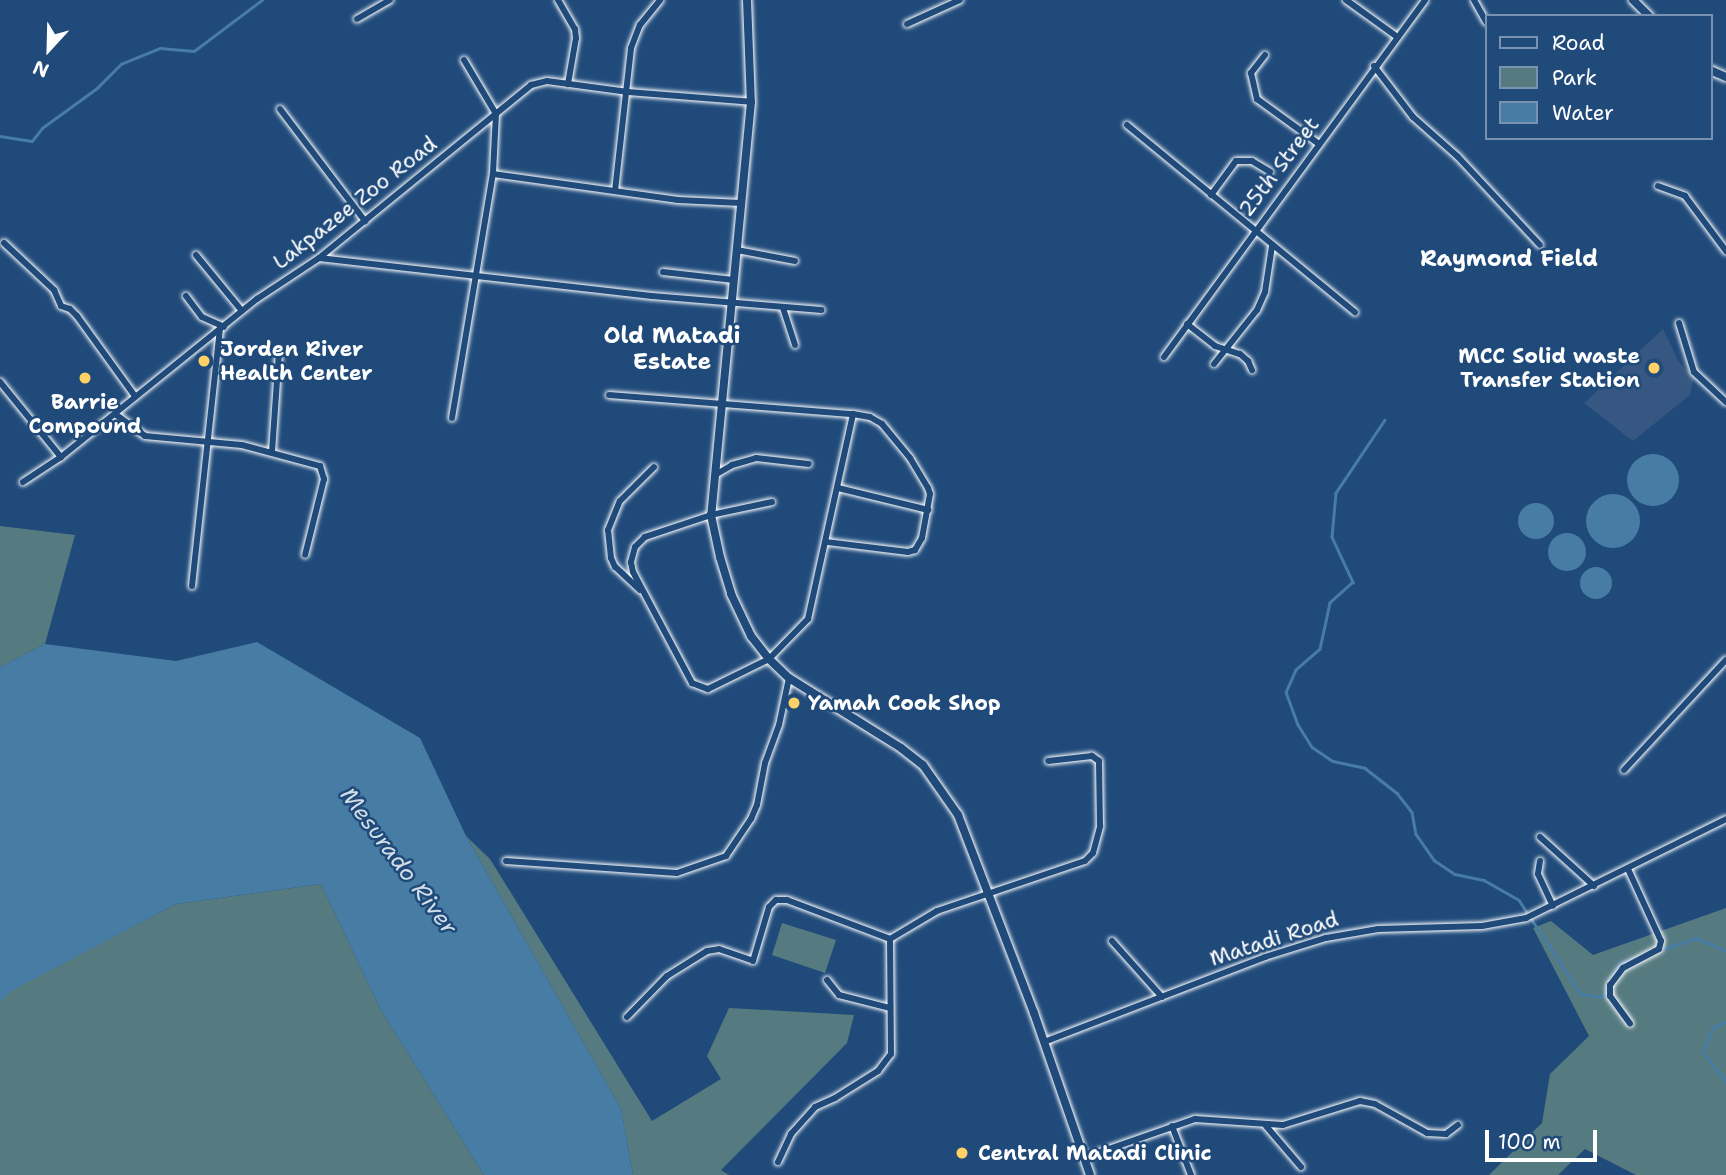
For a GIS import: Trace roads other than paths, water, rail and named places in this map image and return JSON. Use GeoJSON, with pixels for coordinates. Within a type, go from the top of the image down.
{"type":"FeatureCollection","features":[{"type":"Feature","properties":{"kind":"street"},"geometry":{"type":"LineString","coordinates":[[357,19],[390,0]]}},
{"type":"Feature","properties":{"kind":"street"},"geometry":{"type":"LineString","coordinates":[[558,0],[575,29],[576,38],[568,84]]}},
{"type":"Feature","properties":{"kind":"street"},"geometry":{"type":"LineString","coordinates":[[615,191],[634,36],[651,8],[660,0]]}},
{"type":"Feature","properties":{"kind":"street"},"geometry":{"type":"LineString","coordinates":[[747,0],[751,102],[712,515],[731,594],[751,636],[769,659],[789,678],[901,747],[923,765],[958,815],[1044,1042],[1090,1175]]}},
{"type":"Feature","properties":{"kind":"street"},"geometry":{"type":"LineString","coordinates":[[907,24],[960,0]]}},
{"type":"Feature","properties":{"kind":"street"},"geometry":{"type":"LineString","coordinates":[[1346,0],[1396,36]]}},
{"type":"Feature","properties":{"kind":"street","name":"25th Street"},"geometry":{"type":"LineString","coordinates":[[1164,357],[1254,230],[1425,0]]}},
{"type":"Feature","properties":{"kind":"street"},"geometry":{"type":"LineString","coordinates":[[1474,0],[1484,18]]}},
{"type":"Feature","properties":{"kind":"street"},"geometry":{"type":"LineString","coordinates":[[1633,0],[1647,14]]}},
{"type":"Feature","properties":{"kind":"street"},"geometry":{"type":"LineString","coordinates":[[1265,55],[1251,73],[1256,99],[1319,144]]}},
{"type":"Feature","properties":{"kind":"street"},"geometry":{"type":"LineString","coordinates":[[452,418],[478,277],[492,174],[496,114],[464,60]]}},
{"type":"Feature","properties":{"kind":"street"},"geometry":{"type":"LineString","coordinates":[[1374,66],[1413,117],[1458,157],[1540,245]]}},
{"type":"Feature","properties":{"kind":"street","name":"Lakpazee Zoo Road"},"geometry":{"type":"LineString","coordinates":[[23,482],[61,457],[242,311],[319,258],[539,81],[628,92],[751,102]]}},
{"type":"Feature","properties":{"kind":"street"},"geometry":{"type":"LineString","coordinates":[[280,109],[365,221]]}},
{"type":"Feature","properties":{"kind":"street"},"geometry":{"type":"LineString","coordinates":[[1128,125],[1355,312]]}},
{"type":"Feature","properties":{"kind":"street"},"geometry":{"type":"LineString","coordinates":[[1211,195],[1236,161],[1252,161],[1270,172]]}},
{"type":"Feature","properties":{"kind":"street"},"geometry":{"type":"LineString","coordinates":[[492,174],[678,200],[741,203]]}},
{"type":"Feature","properties":{"kind":"street"},"geometry":{"type":"LineString","coordinates":[[1658,186],[1685,197],[1726,251]]}},
{"type":"Feature","properties":{"kind":"street"},"geometry":{"type":"LineString","coordinates":[[4,243],[54,290],[61,306],[70,309],[76,316],[135,396]]}},
{"type":"Feature","properties":{"kind":"street"},"geometry":{"type":"LineString","coordinates":[[1214,364],[1257,310],[1265,292],[1272,246]]}},
{"type":"Feature","properties":{"kind":"street"},"geometry":{"type":"LineString","coordinates":[[737,250],[795,261]]}},
{"type":"Feature","properties":{"kind":"street"},"geometry":{"type":"LineString","coordinates":[[196,254],[242,311]]}},
{"type":"Feature","properties":{"kind":"street"},"geometry":{"type":"LineString","coordinates":[[319,258],[478,277],[821,310]]}},
{"type":"Feature","properties":{"kind":"street"},"geometry":{"type":"LineString","coordinates":[[663,272],[734,280]]}},
{"type":"Feature","properties":{"kind":"street"},"geometry":{"type":"LineString","coordinates":[[186,296],[202,317],[222,329],[192,586]]}},
{"type":"Feature","properties":{"kind":"street"},"geometry":{"type":"LineString","coordinates":[[783,308],[795,345]]}},
{"type":"Feature","properties":{"kind":"street"},"geometry":{"type":"LineString","coordinates":[[1679,323],[1694,372],[1726,402]]}},
{"type":"Feature","properties":{"kind":"street"},"geometry":{"type":"LineString","coordinates":[[1187,324],[1215,346],[1248,361],[1252,370]]}},
{"type":"Feature","properties":{"kind":"street"},"geometry":{"type":"LineString","coordinates":[[272,452],[279,351]]}},
{"type":"Feature","properties":{"kind":"street"},"geometry":{"type":"LineString","coordinates":[[0,382],[61,457]]}},
{"type":"Feature","properties":{"kind":"street"},"geometry":{"type":"LineString","coordinates":[[609,395],[721,406],[853,414],[877,420],[911,458],[930,494],[919,545],[908,552],[826,542]]}},
{"type":"Feature","properties":{"kind":"street"},"geometry":{"type":"LineString","coordinates":[[115,414],[145,436],[207,441],[272,452],[320,466],[324,474],[305,555]]}},
{"type":"Feature","properties":{"kind":"street"},"geometry":{"type":"LineString","coordinates":[[772,502],[712,515],[645,537],[631,562],[643,592],[692,683],[697,686],[714,687],[769,659],[808,619],[853,414]]}},
{"type":"Feature","properties":{"kind":"street"},"geometry":{"type":"LineString","coordinates":[[715,475],[732,465],[756,458],[809,464]]}},
{"type":"Feature","properties":{"kind":"street"},"geometry":{"type":"LineString","coordinates":[[643,592],[615,567],[611,558],[608,530],[620,501],[654,467]]}},
{"type":"Feature","properties":{"kind":"street"},"geometry":{"type":"LineString","coordinates":[[838,488],[928,510]]}},
{"type":"Feature","properties":{"kind":"street"},"geometry":{"type":"LineString","coordinates":[[1624,770],[1726,660]]}},
{"type":"Feature","properties":{"kind":"street"},"geometry":{"type":"LineString","coordinates":[[506,861],[677,873],[693,870],[726,856],[751,819],[757,805],[765,763],[782,715],[789,678]]}},
{"type":"Feature","properties":{"kind":"street"},"geometry":{"type":"LineString","coordinates":[[891,940],[927,916],[1085,861],[1093,853],[1100,826],[1100,761],[1092,756],[1048,761]]}},
{"type":"Feature","properties":{"kind":"street"},"geometry":{"type":"LineString","coordinates":[[1541,861],[1538,874],[1553,906],[1726,819]]}},
{"type":"Feature","properties":{"kind":"street"},"geometry":{"type":"LineString","coordinates":[[1540,837],[1594,886]]}},
{"type":"Feature","properties":{"kind":"street"},"geometry":{"type":"LineString","coordinates":[[1628,869],[1661,941],[1659,949],[1623,968],[1610,985],[1610,996],[1630,1024]]}},
{"type":"Feature","properties":{"kind":"street"},"geometry":{"type":"LineString","coordinates":[[627,1017],[667,976],[707,951],[719,949],[753,961],[769,908],[776,900],[787,900],[891,940]]}},
{"type":"Feature","properties":{"kind":"street","name":"Matadi Road"},"geometry":{"type":"LineString","coordinates":[[1044,1042],[1162,996],[1326,938],[1378,929],[1482,926],[1526,918],[1553,906]]}},
{"type":"Feature","properties":{"kind":"street"},"geometry":{"type":"LineString","coordinates":[[778,1162],[791,1134],[814,1107],[835,1098],[883,1066],[892,1048],[891,940]]}},
{"type":"Feature","properties":{"kind":"street"},"geometry":{"type":"LineString","coordinates":[[1112,942],[1162,996]]}},
{"type":"Feature","properties":{"kind":"street"},"geometry":{"type":"LineString","coordinates":[[827,980],[839,995],[890,1008]]}},
{"type":"Feature","properties":{"kind":"street"},"geometry":{"type":"LineString","coordinates":[[1083,1158],[1195,1119],[1221,1119],[1266,1126],[1283,1125],[1360,1101],[1375,1104],[1427,1133],[1446,1134],[1458,1125]]}},
{"type":"Feature","properties":{"kind":"street"},"geometry":{"type":"LineString","coordinates":[[1172,1126],[1191,1175]]}},
{"type":"Feature","properties":{"kind":"street"},"geometry":{"type":"LineString","coordinates":[[1266,1126],[1301,1167]]}},
{"type":"Feature","properties":{"kind":"water"},"geometry":{"type":"Polygon","coordinates":[[[1653,454],[1672,461],[1679,480],[1672,499],[1653,506],[1634,499],[1627,480],[1634,461],[1653,454]]]}},
{"type":"Feature","properties":{"kind":"water"},"geometry":{"type":"Polygon","coordinates":[[[1613,494],[1632,502],[1640,521],[1632,540],[1613,548],[1594,540],[1586,521],[1594,502],[1613,494]]]}},
{"type":"Feature","properties":{"kind":"water"},"geometry":{"type":"Polygon","coordinates":[[[1536,503],[1549,508],[1554,521],[1549,534],[1536,539],[1523,534],[1518,521],[1523,508],[1536,503]]]}},
{"type":"Feature","properties":{"kind":"water"},"geometry":{"type":"Polygon","coordinates":[[[1567,533],[1580,539],[1586,552],[1580,565],[1567,571],[1554,565],[1548,552],[1554,539],[1567,533]]]}},
{"type":"Feature","properties":{"kind":"water"},"geometry":{"type":"Polygon","coordinates":[[[1596,567],[1608,571],[1612,583],[1608,595],[1596,599],[1584,595],[1580,583],[1584,571],[1596,567]]]}},
{"type":"Feature","properties":{"kind":"water","name":"Mesurado River"},"geometry":{"type":"Polygon","coordinates":[[[257,642],[420,738],[466,836],[621,1109],[633,1175],[484,1175],[381,1010],[321,884],[176,904],[11,991],[0,1002],[0,667],[45,644],[176,661],[257,642]]]}},
{"type":"Feature","properties":{"kind":"waterway"},"geometry":{"type":"LineString","coordinates":[[0,136],[32,141],[42,128],[97,88],[121,64],[160,48],[194,51],[262,0]]}},
{"type":"Feature","properties":{"kind":"waterway"},"geometry":{"type":"LineString","coordinates":[[1385,420],[1336,493],[1332,537],[1353,582],[1330,603],[1320,649],[1296,670],[1286,692],[1297,723],[1312,747],[1333,761],[1365,768],[1397,793],[1412,812],[1416,834],[1434,860],[1455,874],[1484,880],[1519,900],[1581,994],[1602,997],[1619,963],[1640,956]]}},
{"type":"Feature","properties":{"kind":"waterway"},"geometry":{"type":"LineString","coordinates":[[1660,950],[1697,938],[1726,951]]}},
{"type":"Feature","properties":{"kind":"waterway"},"geometry":{"type":"LineString","coordinates":[[1726,1022],[1714,1027],[1703,1052],[1726,1081]]}},
{"type":"Feature","properties":{"kind":"place","name":"Jorden River Health Center"},"geometry":{"type":"Point","coordinates":[204,361]}},
{"type":"Feature","properties":{"kind":"place","name":"MCC Solid waste Transfer Station"},"geometry":{"type":"Point","coordinates":[1654,368]}},
{"type":"Feature","properties":{"kind":"place","name":"Barrie Compound"},"geometry":{"type":"Point","coordinates":[85,378]}},
{"type":"Feature","properties":{"kind":"place","name":"Yamah Cook Shop"},"geometry":{"type":"Point","coordinates":[794,703]}},
{"type":"Feature","properties":{"kind":"place","name":"Central Matadi Clinic"},"geometry":{"type":"Point","coordinates":[962,1153]}},
{"type":"Feature","properties":{"kind":"district","name":"Raymond Field"},"geometry":{"type":"Point","coordinates":[1509,258]}},
{"type":"Feature","properties":{"kind":"district","name":"Old Matadi Estate"},"geometry":{"type":"Point","coordinates":[672,348]}}]}
